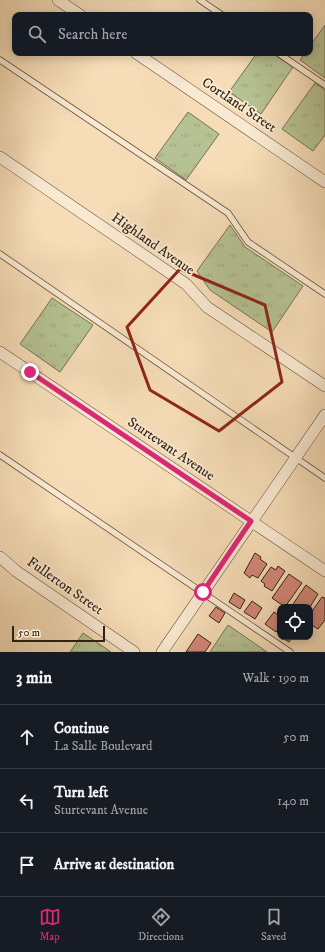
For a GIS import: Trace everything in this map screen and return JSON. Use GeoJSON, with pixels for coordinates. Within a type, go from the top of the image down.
{"type":"FeatureCollection","features":[{"type":"Feature","properties":{"kind":"street"},"geometry":{"type":"LineString","coordinates":[[58,0],[76,12]]}},
{"type":"Feature","properties":{"kind":"street","name":"Cortland Street"},"geometry":{"type":"LineString","coordinates":[[140,56],[325,182]]}},
{"type":"Feature","properties":{"kind":"street","name":"Highland Avenue"},"geometry":{"type":"LineString","coordinates":[[0,157],[186,284],[207,307],[325,386]]}},
{"type":"Feature","properties":{"kind":"street","name":"Sturtevant Avenue"},"geometry":{"type":"LineString","coordinates":[[0,352],[325,571]]}},
{"type":"Feature","properties":{"kind":"street"},"geometry":{"type":"LineString","coordinates":[[162,652],[325,415]]}},
{"type":"Feature","properties":{"kind":"street","name":"Fullerton Street"},"geometry":{"type":"LineString","coordinates":[[0,557],[16,571],[134,652]]}},
{"type":"Feature","properties":{"kind":"lane"},"geometry":{"type":"LineString","coordinates":[[200,0],[218,12]]}},
{"type":"Feature","properties":{"kind":"lane"},"geometry":{"type":"LineString","coordinates":[[282,56],[325,85]]}},
{"type":"Feature","properties":{"kind":"lane"},"geometry":{"type":"LineString","coordinates":[[0,60],[228,213],[248,242],[325,294]]}},
{"type":"Feature","properties":{"kind":"lane"},"geometry":{"type":"LineString","coordinates":[[0,254],[325,478]]}},
{"type":"Feature","properties":{"kind":"lane"},"geometry":{"type":"LineString","coordinates":[[0,455],[290,652]]}},
{"type":"Feature","properties":{"kind":"highlighted area"},"geometry":{"type":"Polygon","coordinates":[[[180,269],[265,305],[282,382],[219,431],[150,390],[127,327],[180,269]]]}},
{"type":"Feature","properties":{"kind":"green space"},"geometry":{"type":"Polygon","coordinates":[[[325,25],[325,78],[300,60],[303,56],[313,56],[313,42],[325,25]]]}},
{"type":"Feature","properties":{"kind":"green space"},"geometry":{"type":"Polygon","coordinates":[[[255,56],[276,56],[293,67],[261,114],[229,92],[255,56]]]}},
{"type":"Feature","properties":{"kind":"green space"},"geometry":{"type":"Polygon","coordinates":[[[315,83],[325,90],[325,135],[313,151],[282,129],[315,83]]]}},
{"type":"Feature","properties":{"kind":"green space"},"geometry":{"type":"Polygon","coordinates":[[[188,112],[219,134],[186,180],[155,158],[188,112]]]}},
{"type":"Feature","properties":{"kind":"green space"},"geometry":{"type":"Polygon","coordinates":[[[230,225],[245,247],[303,286],[272,332],[210,290],[197,271],[230,225]]]}},
{"type":"Feature","properties":{"kind":"green space"},"geometry":{"type":"Polygon","coordinates":[[[52,298],[93,325],[60,372],[20,344],[52,298]]]}},
{"type":"Feature","properties":{"kind":"green space"},"geometry":{"type":"Polygon","coordinates":[[[228,625],[267,652],[210,652],[228,625]]]}},
{"type":"Feature","properties":{"kind":"green space"},"geometry":{"type":"Polygon","coordinates":[[[83,633],[111,652],[70,652],[83,633]]]}},
{"type":"Feature","properties":{"kind":"building"},"geometry":{"type":"Polygon","coordinates":[[[255,553],[267,564],[258,578],[252,575],[250,578],[244,573],[255,553]]]}},
{"type":"Feature","properties":{"kind":"building"},"geometry":{"type":"Polygon","coordinates":[[[278,566],[285,571],[272,591],[264,586],[265,584],[261,581],[271,567],[276,570],[278,566]]]}},
{"type":"Feature","properties":{"kind":"building"},"geometry":{"type":"Polygon","coordinates":[[[289,574],[302,583],[287,604],[281,604],[272,598],[289,574]]]}},
{"type":"Feature","properties":{"kind":"building"},"geometry":{"type":"Polygon","coordinates":[[[306,585],[318,594],[312,604],[293,604],[306,585]]]}},
{"type":"Feature","properties":{"kind":"building"},"geometry":{"type":"Polygon","coordinates":[[[234,593],[245,600],[240,609],[229,602],[234,593]]]}},
{"type":"Feature","properties":{"kind":"building"},"geometry":{"type":"Polygon","coordinates":[[[322,597],[325,598],[325,620],[318,629],[313,626],[313,610],[322,597]]]}},
{"type":"Feature","properties":{"kind":"building"},"geometry":{"type":"Polygon","coordinates":[[[252,601],[262,608],[255,619],[244,612],[252,601]]]}},
{"type":"Feature","properties":{"kind":"building"},"geometry":{"type":"Polygon","coordinates":[[[216,607],[225,613],[219,623],[209,616],[216,607]]]}},
{"type":"Feature","properties":{"kind":"building"},"geometry":{"type":"Polygon","coordinates":[[[274,612],[277,614],[276,632],[265,624],[274,612]]]}},
{"type":"Feature","properties":{"kind":"building"},"geometry":{"type":"Polygon","coordinates":[[[198,634],[211,643],[205,652],[186,652],[198,634]]]}},
{"type":"Feature","properties":{"kind":"route"},"geometry":{"type":"LineString","coordinates":[[30,372],[251,521],[203,592]]}}]}
